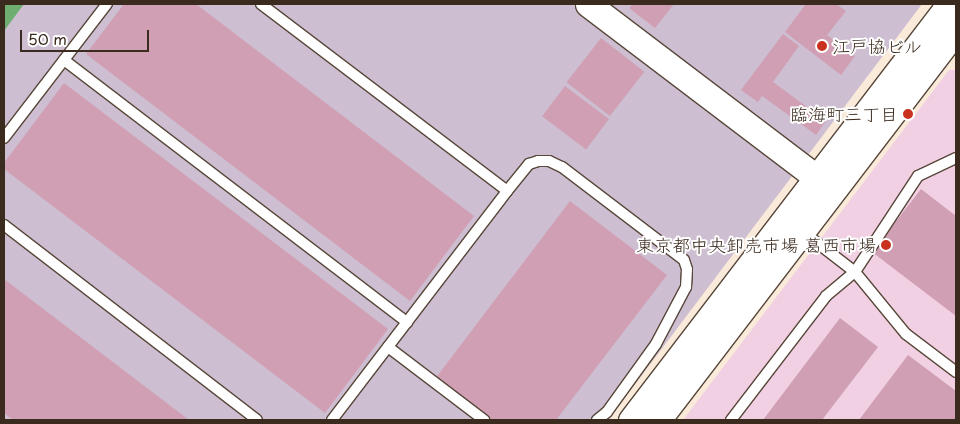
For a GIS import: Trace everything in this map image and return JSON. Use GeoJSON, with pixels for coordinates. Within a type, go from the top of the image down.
{"type":"FeatureCollection","features":[{"type":"Feature","properties":{"kind":"street"},"geometry":{"type":"LineString","coordinates":[[588,4],[825,183]]}},
{"type":"Feature","properties":{"kind":"street"},"geometry":{"type":"LineString","coordinates":[[658,420],[802,230],[825,183],[944,11],[953,4]]}},
{"type":"Feature","properties":{"kind":"street"},"geometry":{"type":"LineString","coordinates":[[631,420],[825,183],[956,30]]}},
{"type":"Feature","properties":{"kind":"lane"},"geometry":{"type":"LineString","coordinates":[[4,138],[106,4]]}},
{"type":"Feature","properties":{"kind":"lane"},"geometry":{"type":"LineString","coordinates":[[261,4],[507,191]]}},
{"type":"Feature","properties":{"kind":"lane"},"geometry":{"type":"LineString","coordinates":[[64,60],[407,322]]}},
{"type":"Feature","properties":{"kind":"lane"},"geometry":{"type":"LineString","coordinates":[[732,420],[826,296],[856,272],[918,176],[956,158]]}},
{"type":"Feature","properties":{"kind":"lane"},"geometry":{"type":"LineString","coordinates":[[332,420],[507,191],[529,164],[538,161],[556,164],[684,260],[687,268],[686,287],[656,344],[607,412],[597,420]]}},
{"type":"Feature","properties":{"kind":"lane"},"geometry":{"type":"LineString","coordinates":[[4,226],[257,420]]}},
{"type":"Feature","properties":{"kind":"lane"},"geometry":{"type":"LineString","coordinates":[[802,230],[856,272],[906,334],[956,372]]}},
{"type":"Feature","properties":{"kind":"lane"},"geometry":{"type":"LineString","coordinates":[[388,347],[484,420]]}},
{"type":"Feature","properties":{"kind":"lane"},"geometry":{"type":"LineString","coordinates":[[350,397],[359,403]]}},
{"type":"Feature","properties":{"kind":"shaded area"},"geometry":{"type":"Polygon","coordinates":[[[4,4],[922,4],[608,420],[4,420],[4,4]]]}},
{"type":"Feature","properties":{"kind":"shaded area","name":"東京都中央卸売市場 葛西市場"},"geometry":{"type":"Polygon","coordinates":[[[949,70],[956,70],[956,420],[683,420],[949,70]]]}},
{"type":"Feature","properties":{"kind":"green space"},"geometry":{"type":"Polygon","coordinates":[[[4,4],[24,4],[4,31],[4,4]]]}},
{"type":"Feature","properties":{"kind":"building"},"geometry":{"type":"Polygon","coordinates":[[[124,4],[196,4],[474,216],[410,301],[86,54],[124,4]]]}},
{"type":"Feature","properties":{"kind":"building"},"geometry":{"type":"Polygon","coordinates":[[[633,4],[674,4],[655,28],[629,8],[633,4]]]}},
{"type":"Feature","properties":{"kind":"building","name":"江戸協ビル"},"geometry":{"type":"Polygon","coordinates":[[[806,4],[836,4],[846,11],[827,35],[855,56],[841,75],[785,32],[806,4]]]}},
{"type":"Feature","properties":{"kind":"building"},"geometry":{"type":"Polygon","coordinates":[[[783,34],[799,46],[773,82],[826,121],[816,135],[762,96],[758,102],[741,90],[783,34]]]}},
{"type":"Feature","properties":{"kind":"building"},"geometry":{"type":"Polygon","coordinates":[[[601,38],[644,72],[610,116],[567,82],[601,38]]]}},
{"type":"Feature","properties":{"kind":"building"},"geometry":{"type":"Polygon","coordinates":[[[64,83],[388,329],[325,413],[4,169],[4,163],[64,83]]]}},
{"type":"Feature","properties":{"kind":"building"},"geometry":{"type":"Polygon","coordinates":[[[565,86],[609,119],[586,149],[542,116],[565,86]]]}},
{"type":"Feature","properties":{"kind":"building"},"geometry":{"type":"Polygon","coordinates":[[[921,189],[956,216],[956,316],[872,252],[921,189]]]}},
{"type":"Feature","properties":{"kind":"building"},"geometry":{"type":"Polygon","coordinates":[[[570,201],[667,275],[556,420],[489,420],[435,379],[570,201]]]}},
{"type":"Feature","properties":{"kind":"building"},"geometry":{"type":"Polygon","coordinates":[[[4,279],[189,420],[13,420],[4,413],[4,279]]]}},
{"type":"Feature","properties":{"kind":"building"},"geometry":{"type":"Polygon","coordinates":[[[840,318],[878,347],[822,420],[763,420],[840,318]]]}},
{"type":"Feature","properties":{"kind":"building"},"geometry":{"type":"Polygon","coordinates":[[[908,355],[956,391],[956,420],[859,420],[908,355]]]}},
{"type":"Feature","properties":{"kind":"place","name":"江戸協ビル"},"geometry":{"type":"Point","coordinates":[822,46]}},
{"type":"Feature","properties":{"kind":"place","name":"臨海町三丁目"},"geometry":{"type":"Point","coordinates":[908,114]}},
{"type":"Feature","properties":{"kind":"place","name":"東京都中央卸売市場 葛西市場"},"geometry":{"type":"Point","coordinates":[886,245]}}]}
